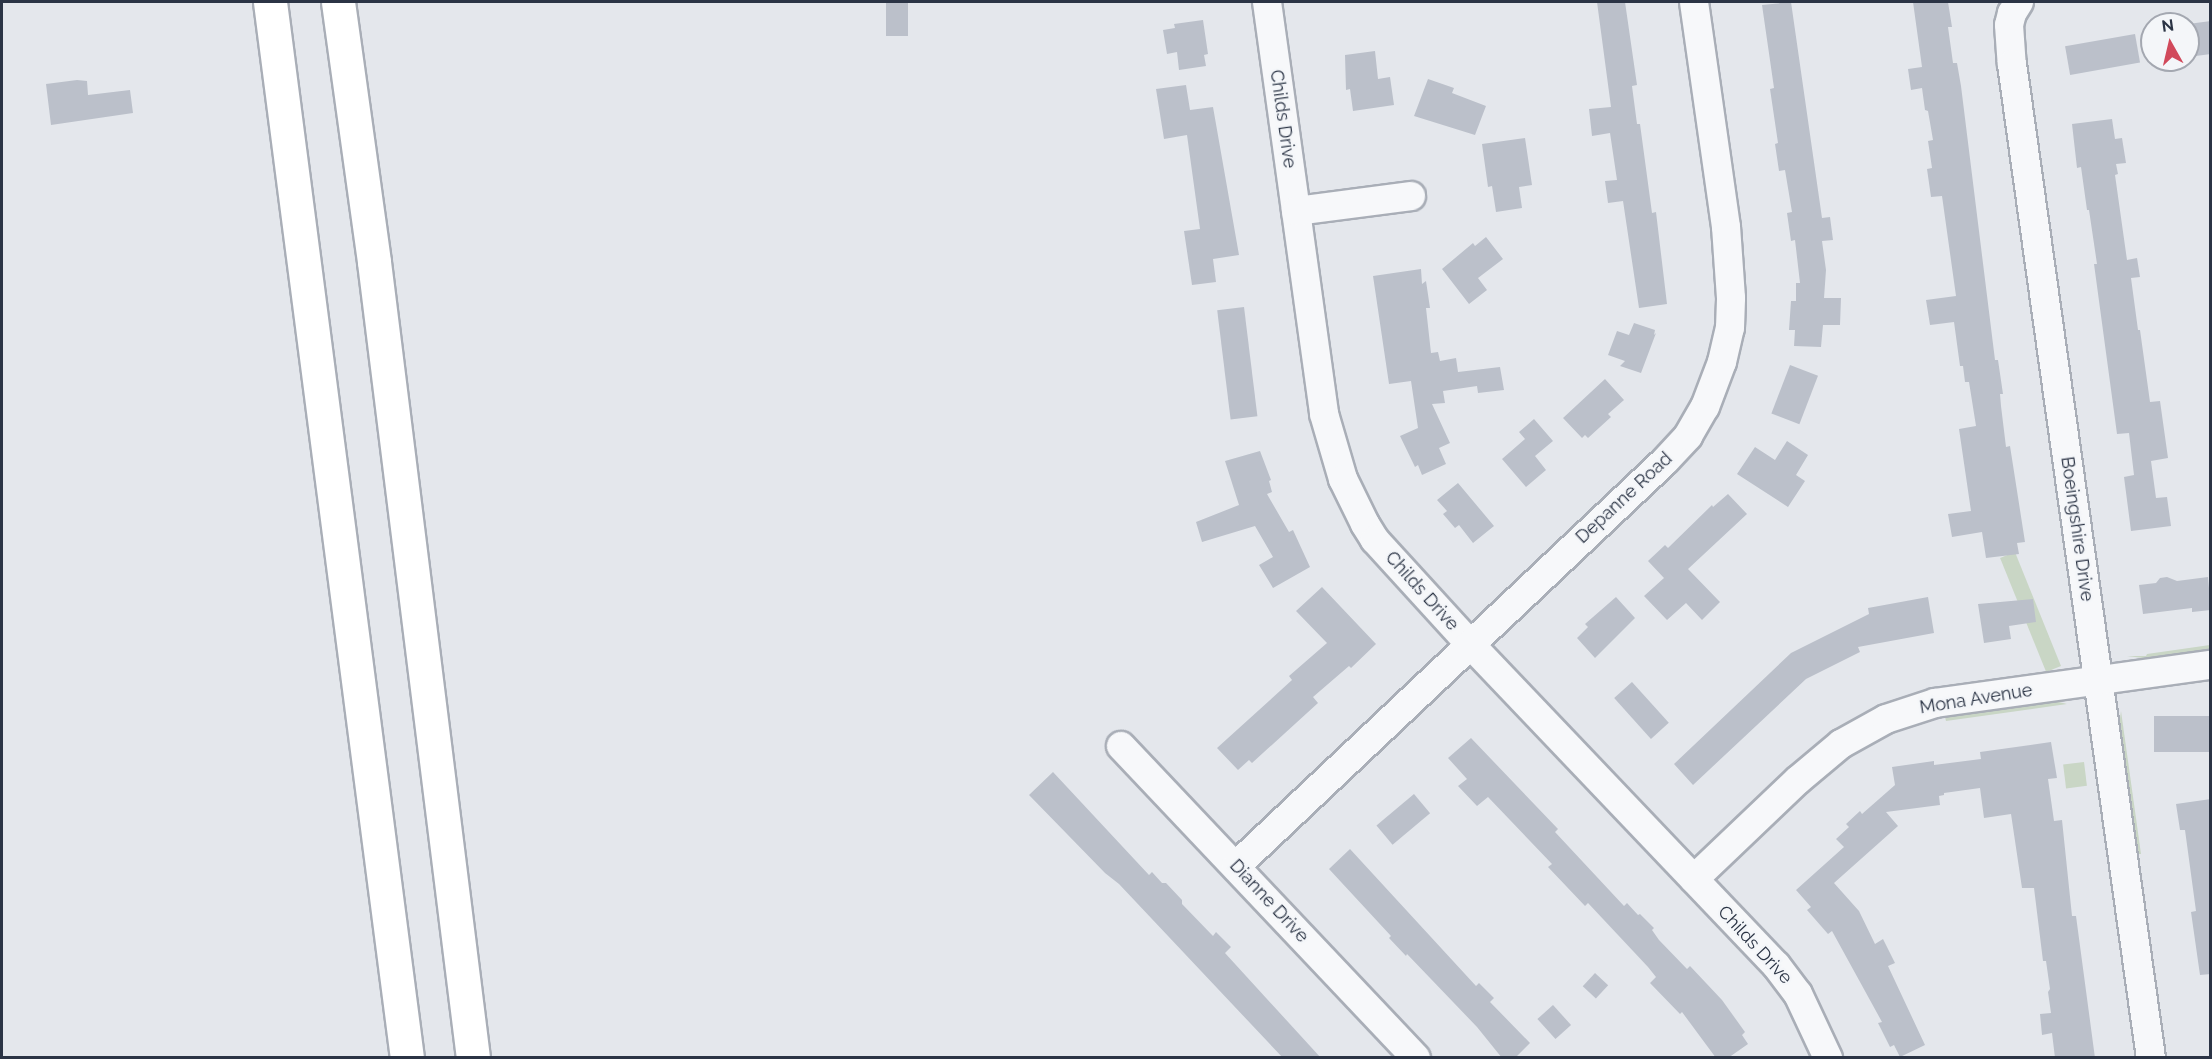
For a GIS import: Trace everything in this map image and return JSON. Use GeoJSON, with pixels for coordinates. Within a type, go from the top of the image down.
{"type":"FeatureCollection","features":[{"type":"Feature","properties":{"kind":"highway"},"geometry":{"type":"LineString","coordinates":[[338,2],[374,262],[473,1058]]}},
{"type":"Feature","properties":{"kind":"highway"},"geometry":{"type":"LineString","coordinates":[[270,6],[407,1058]]}},
{"type":"Feature","properties":{"kind":"street","name":"Childs Drive"},"geometry":{"type":"LineString","coordinates":[[1268,2],[1323,407],[1329,436],[1343,479],[1375,540],[1470,644],[1791,982],[1812,1019],[1828,1058]]}},
{"type":"Feature","properties":{"kind":"street","name":"Depanne Road"},"geometry":{"type":"LineString","coordinates":[[1236,866],[1665,461],[1688,436],[1717,380],[1730,328],[1730,268],[1694,2]]}},
{"type":"Feature","properties":{"kind":"street","name":"Boeingshire Drive"},"geometry":{"type":"LineString","coordinates":[[2019,2],[2012,13],[2009,25],[2012,64],[2151,1058]]}},
{"type":"Feature","properties":{"kind":"street"},"geometry":{"type":"LineString","coordinates":[[1296,212],[1411,196]]}},
{"type":"Feature","properties":{"kind":"street","name":"Mona Avenue"},"geometry":{"type":"LineString","coordinates":[[1694,879],[1798,780],[1863,730],[1909,710],[1935,703],[2211,665]]}},
{"type":"Feature","properties":{"kind":"street","name":"Dianne Drive"},"geometry":{"type":"LineString","coordinates":[[1121,746],[1416,1058]]}},
{"type":"Feature","properties":{"kind":"green space"},"geometry":{"type":"Polygon","coordinates":[[[2015,552],[2061,666],[2046,672],[2000,558],[2015,552]]]}},
{"type":"Feature","properties":{"kind":"green space"},"geometry":{"type":"Polygon","coordinates":[[[2210,645],[2210,649],[2143,658],[2127,656],[2146,656],[2147,654],[2210,645]]]}},
{"type":"Feature","properties":{"kind":"green space"},"geometry":{"type":"Polygon","coordinates":[[[2055,701],[2067,704],[1946,721],[1945,717],[2055,701]]]}},
{"type":"Feature","properties":{"kind":"green space"},"geometry":{"type":"Polygon","coordinates":[[[2121,711],[2141,854],[2137,854],[2119,727],[2121,711]]]}},
{"type":"Feature","properties":{"kind":"green space"},"geometry":{"type":"Polygon","coordinates":[[[2084,762],[2087,786],[2066,788],[2063,765],[2084,762]]]}},
{"type":"Feature","properties":{"kind":"building"},"geometry":{"type":"Polygon","coordinates":[[[886,2],[908,2],[908,36],[886,36],[886,2]]]}},
{"type":"Feature","properties":{"kind":"building"},"geometry":{"type":"Polygon","coordinates":[[[1597,2],[1625,2],[1637,85],[1632,86],[1637,124],[1640,124],[1652,213],[1656,212],[1667,304],[1639,308],[1623,201],[1608,203],[1605,181],[1617,180],[1610,133],[1592,136],[1589,109],[1611,107],[1597,2]]]}},
{"type":"Feature","properties":{"kind":"building"},"geometry":{"type":"Polygon","coordinates":[[[1791,2],[1822,218],[1830,217],[1833,240],[1822,241],[1826,270],[1824,298],[1841,298],[1840,325],[1823,325],[1821,347],[1794,346],[1795,330],[1789,330],[1791,301],[1796,301],[1796,283],[1800,283],[1795,240],[1791,241],[1787,213],[1792,212],[1785,170],[1779,171],[1775,144],[1778,143],[1770,89],[1774,88],[1762,5],[1791,2]]]}},
{"type":"Feature","properties":{"kind":"building"},"geometry":{"type":"Polygon","coordinates":[[[1913,2],[1948,2],[1952,27],[1948,27],[1953,63],[1957,63],[1961,86],[1995,360],[1998,360],[2003,394],[2000,394],[2006,447],[2010,446],[2025,542],[2017,543],[2019,554],[1986,558],[1982,532],[1952,537],[1948,514],[1971,511],[1959,429],[1976,426],[1969,382],[1965,382],[1963,366],[1960,366],[1954,322],[1930,325],[1926,300],[1956,296],[1942,196],[1931,197],[1927,169],[1932,168],[1928,141],[1933,140],[1928,111],[1925,110],[1922,88],[1911,90],[1908,69],[1922,67],[1913,2]]]}},
{"type":"Feature","properties":{"kind":"building"},"geometry":{"type":"Polygon","coordinates":[[[1203,20],[1208,54],[1204,55],[1206,66],[1179,70],[1177,52],[1167,54],[1163,30],[1175,28],[1174,24],[1203,20]]]}},
{"type":"Feature","properties":{"kind":"building"},"geometry":{"type":"Polygon","coordinates":[[[2211,21],[2211,54],[2200,55],[2200,22],[2211,21]]]}},
{"type":"Feature","properties":{"kind":"building"},"geometry":{"type":"Polygon","coordinates":[[[2135,34],[2140,63],[2070,75],[2065,46],[2135,34]]]}},
{"type":"Feature","properties":{"kind":"building"},"geometry":{"type":"Polygon","coordinates":[[[1375,51],[1378,79],[1390,77],[1394,105],[1353,111],[1350,89],[1346,90],[1345,55],[1375,51]]]}},
{"type":"Feature","properties":{"kind":"building"},"geometry":{"type":"Polygon","coordinates":[[[1428,79],[1454,88],[1452,93],[1486,106],[1475,135],[1414,116],[1428,79]]]}},
{"type":"Feature","properties":{"kind":"building"},"geometry":{"type":"Polygon","coordinates":[[[87,81],[88,95],[130,90],[133,113],[51,125],[46,84],[87,81]]]}},
{"type":"Feature","properties":{"kind":"building"},"geometry":{"type":"Polygon","coordinates":[[[1186,85],[1190,110],[1213,107],[1239,255],[1213,259],[1216,282],[1192,285],[1184,231],[1200,229],[1187,135],[1164,139],[1156,89],[1186,85]]]}},
{"type":"Feature","properties":{"kind":"building"},"geometry":{"type":"Polygon","coordinates":[[[2112,119],[2115,139],[2122,138],[2126,163],[2116,164],[2118,174],[2115,175],[2127,260],[2137,258],[2140,277],[2131,278],[2138,330],[2140,330],[2150,402],[2160,401],[2168,458],[2151,461],[2156,498],[2167,497],[2171,526],[2131,531],[2124,477],[2134,475],[2129,433],[2117,434],[2094,264],[2097,264],[2081,167],[2077,168],[2072,124],[2112,119]]]}},
{"type":"Feature","properties":{"kind":"building"},"geometry":{"type":"Polygon","coordinates":[[[1525,138],[1532,185],[1519,187],[1522,208],[1496,212],[1492,186],[1488,187],[1482,144],[1525,138]]]}},
{"type":"Feature","properties":{"kind":"building"},"geometry":{"type":"Polygon","coordinates":[[[1486,237],[1503,259],[1478,278],[1487,290],[1469,304],[1442,269],[1473,243],[1475,246],[1486,237]]]}},
{"type":"Feature","properties":{"kind":"building"},"geometry":{"type":"Polygon","coordinates":[[[1421,269],[1422,284],[1426,281],[1430,308],[1426,308],[1431,353],[1438,352],[1440,361],[1456,358],[1458,372],[1500,367],[1504,390],[1478,393],[1477,386],[1443,391],[1445,403],[1432,404],[1450,443],[1439,448],[1446,464],[1422,475],[1418,465],[1415,467],[1400,436],[1418,428],[1411,381],[1389,384],[1373,276],[1421,269]]]}},
{"type":"Feature","properties":{"kind":"building"},"geometry":{"type":"Polygon","coordinates":[[[1244,307],[1257,416],[1231,419],[1217,310],[1244,307]]]}},
{"type":"Feature","properties":{"kind":"building"},"geometry":{"type":"Polygon","coordinates":[[[1634,323],[1655,330],[1654,335],[1656,333],[1641,373],[1620,366],[1625,361],[1608,355],[1617,331],[1629,335],[1634,323]]]}},
{"type":"Feature","properties":{"kind":"building"},"geometry":{"type":"Polygon","coordinates":[[[1790,365],[1818,376],[1799,424],[1771,414],[1790,365]]]}},
{"type":"Feature","properties":{"kind":"building"},"geometry":{"type":"Polygon","coordinates":[[[1605,379],[1624,400],[1608,414],[1611,417],[1588,438],[1585,435],[1582,438],[1563,418],[1605,379]]]}},
{"type":"Feature","properties":{"kind":"building"},"geometry":{"type":"Polygon","coordinates":[[[1534,419],[1553,441],[1535,456],[1546,470],[1526,487],[1502,459],[1525,439],[1519,432],[1534,419]]]}},
{"type":"Feature","properties":{"kind":"building"},"geometry":{"type":"Polygon","coordinates":[[[1787,441],[1808,455],[1796,475],[1805,481],[1788,507],[1737,474],[1755,447],[1775,460],[1787,441]]]}},
{"type":"Feature","properties":{"kind":"building"},"geometry":{"type":"Polygon","coordinates":[[[1260,451],[1271,480],[1269,481],[1272,492],[1267,494],[1289,532],[1293,530],[1310,567],[1273,588],[1259,565],[1273,557],[1255,526],[1202,542],[1196,522],[1239,505],[1225,461],[1260,451]]]}},
{"type":"Feature","properties":{"kind":"building"},"geometry":{"type":"Polygon","coordinates":[[[1458,483],[1494,526],[1473,543],[1459,525],[1455,528],[1443,514],[1447,511],[1437,500],[1458,483]]]}},
{"type":"Feature","properties":{"kind":"building"},"geometry":{"type":"Polygon","coordinates":[[[1728,494],[1747,514],[1688,569],[1720,602],[1702,620],[1686,603],[1667,620],[1644,596],[1664,578],[1648,561],[1665,545],[1668,548],[1712,505],[1713,507],[1728,494]]]}},
{"type":"Feature","properties":{"kind":"building"},"geometry":{"type":"Polygon","coordinates":[[[2167,577],[2177,581],[2208,577],[2211,610],[2192,612],[2192,608],[2143,614],[2139,585],[2156,583],[2160,578],[2167,577]]]}},
{"type":"Feature","properties":{"kind":"building"},"geometry":{"type":"Polygon","coordinates":[[[1322,587],[1376,644],[1351,668],[1349,666],[1313,697],[1318,703],[1252,763],[1249,760],[1238,770],[1217,748],[1292,680],[1289,676],[1327,643],[1296,611],[1322,587]]]}},
{"type":"Feature","properties":{"kind":"building"},"geometry":{"type":"Polygon","coordinates":[[[1616,597],[1635,618],[1595,658],[1577,638],[1588,627],[1585,624],[1616,597]]]}},
{"type":"Feature","properties":{"kind":"building"},"geometry":{"type":"Polygon","coordinates":[[[1928,597],[1934,633],[1858,647],[1860,652],[1806,679],[1693,785],[1674,764],[1791,653],[1869,614],[1868,608],[1928,597]]]}},
{"type":"Feature","properties":{"kind":"building"},"geometry":{"type":"Polygon","coordinates":[[[2033,599],[2036,622],[2009,626],[2011,639],[1984,643],[1978,604],[2033,599]]]}},
{"type":"Feature","properties":{"kind":"building"},"geometry":{"type":"Polygon","coordinates":[[[1632,682],[1669,723],[1651,739],[1614,698],[1632,682]]]}},
{"type":"Feature","properties":{"kind":"building"},"geometry":{"type":"Polygon","coordinates":[[[2154,716],[2210,716],[2210,752],[2154,752],[2154,716]]]}},
{"type":"Feature","properties":{"kind":"building"},"geometry":{"type":"Polygon","coordinates":[[[1471,738],[1558,829],[1555,832],[1624,906],[1627,903],[1638,915],[1640,914],[1654,928],[1652,930],[1659,940],[1687,969],[1690,966],[1722,1000],[1745,1032],[1742,1035],[1748,1044],[1728,1058],[1716,1058],[1682,1012],[1680,1014],[1650,983],[1656,977],[1648,967],[1588,903],[1585,906],[1548,867],[1552,864],[1488,797],[1477,806],[1458,786],[1467,779],[1448,758],[1471,738]]]}},
{"type":"Feature","properties":{"kind":"building"},"geometry":{"type":"Polygon","coordinates":[[[2051,742],[2057,778],[2048,779],[2054,821],[2062,820],[2072,916],[2076,916],[2095,1058],[2055,1058],[2052,1033],[2042,1035],[2040,1014],[2051,1013],[2048,992],[2050,989],[2046,961],[2043,961],[2034,888],[2022,888],[2011,814],[1984,818],[1980,788],[1944,793],[1939,796],[1940,805],[1886,812],[1898,826],[1834,883],[1859,911],[1875,944],[1883,939],[1895,963],[1888,966],[1925,1045],[1900,1057],[1894,1045],[1890,1047],[1878,1023],[1882,1022],[1832,931],[1828,934],[1807,910],[1811,907],[1796,890],[1844,847],[1836,839],[1849,827],[1846,824],[1860,811],[1862,814],[1895,785],[1892,767],[1934,761],[1934,765],[1981,759],[1980,752],[2051,742]]]}},
{"type":"Feature","properties":{"kind":"building"},"geometry":{"type":"Polygon","coordinates":[[[1053,772],[1149,875],[1152,872],[1162,883],[1166,883],[1182,900],[1182,904],[1213,936],[1216,932],[1231,947],[1225,953],[1321,1058],[1283,1058],[1119,884],[1105,873],[1029,795],[1053,772]]]}},
{"type":"Feature","properties":{"kind":"building"},"geometry":{"type":"Polygon","coordinates":[[[1414,794],[1430,813],[1393,845],[1376,825],[1414,794]]]}},
{"type":"Feature","properties":{"kind":"building"},"geometry":{"type":"Polygon","coordinates":[[[2211,799],[2211,974],[2200,975],[2191,912],[2196,911],[2185,830],[2180,830],[2176,804],[2211,799]]]}},
{"type":"Feature","properties":{"kind":"building"},"geometry":{"type":"Polygon","coordinates":[[[1350,849],[1476,986],[1479,983],[1494,998],[1490,1002],[1530,1043],[1515,1058],[1502,1058],[1477,1027],[1389,938],[1391,936],[1329,869],[1350,849]]]}},
{"type":"Feature","properties":{"kind":"building"},"geometry":{"type":"Polygon","coordinates":[[[1595,973],[1608,985],[1596,998],[1583,986],[1595,973]]]}},
{"type":"Feature","properties":{"kind":"building"},"geometry":{"type":"Polygon","coordinates":[[[1553,1005],[1571,1025],[1555,1039],[1537,1019],[1553,1005]]]}}]}
